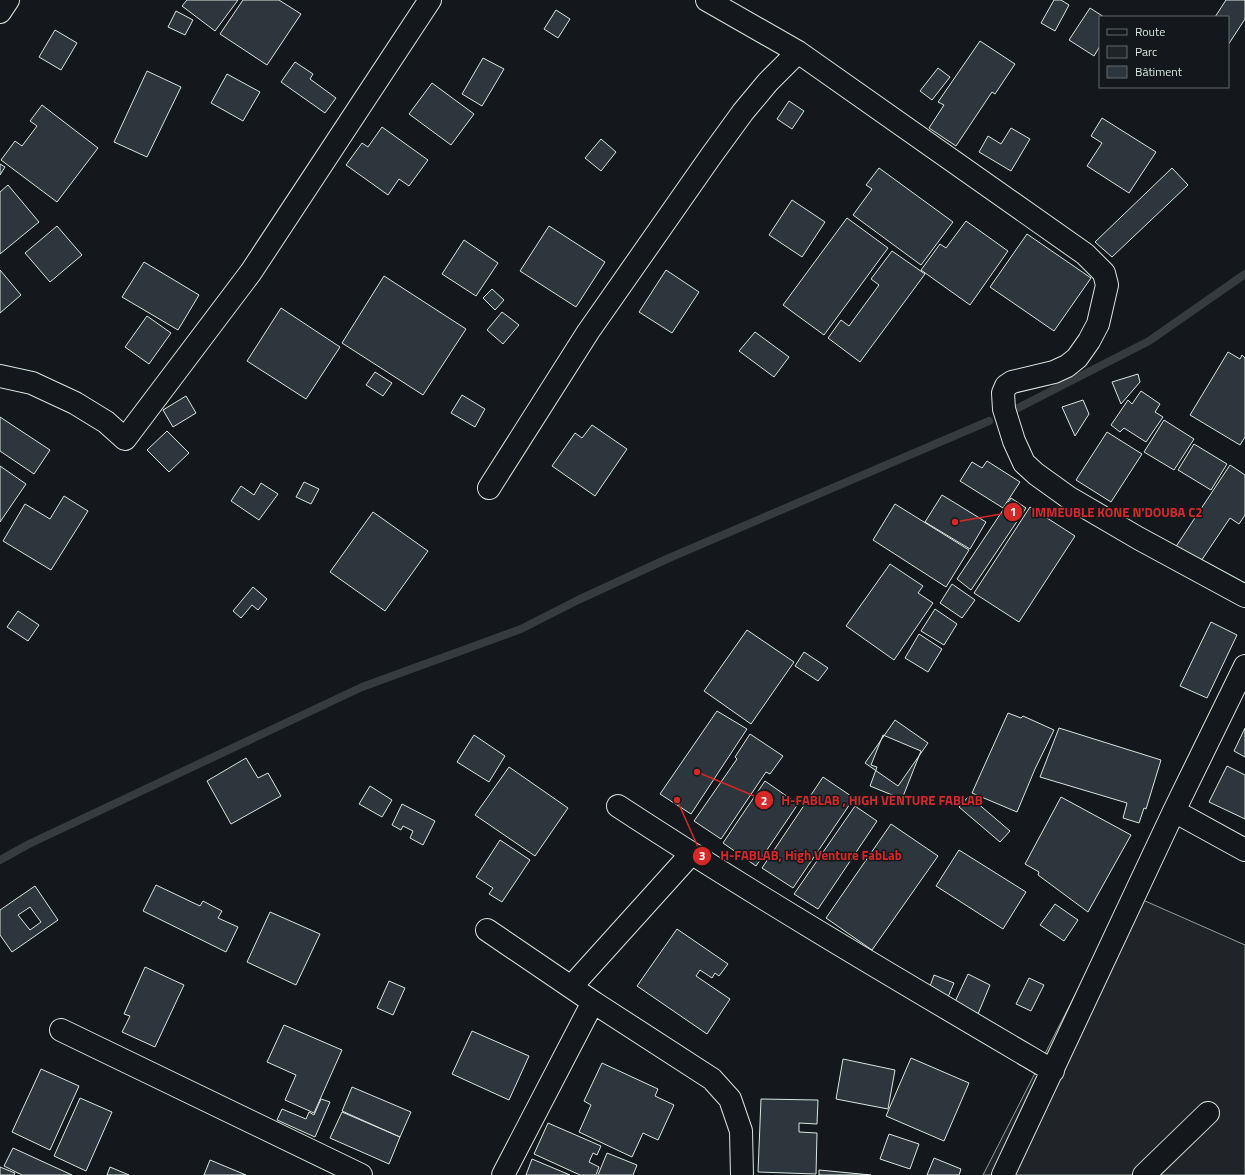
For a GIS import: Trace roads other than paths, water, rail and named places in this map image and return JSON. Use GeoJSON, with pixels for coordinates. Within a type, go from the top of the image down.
{"type":"FeatureCollection","features":[{"type":"Feature","properties":{"kind":"street"},"geometry":{"type":"LineString","coordinates":[[0,12],[8,0]]}},
{"type":"Feature","properties":{"kind":"street"},"geometry":{"type":"LineString","coordinates":[[0,376],[32,383],[75,403],[106,422],[125,439],[251,272],[430,0]]}},
{"type":"Feature","properties":{"kind":"street"},"geometry":{"type":"LineString","coordinates":[[707,0],[798,52],[1085,254],[1104,273],[1107,285],[1098,324],[1090,341],[1077,358],[1067,366],[1054,372],[1012,382],[1006,386],[1003,393],[1004,409],[1014,441],[1024,463],[1036,474],[1068,497],[1138,538],[1245,596]]}},
{"type":"Feature","properties":{"kind":"street"},"geometry":{"type":"LineString","coordinates":[[489,488],[588,332],[742,112],[768,82],[798,52]]}},
{"type":"Feature","properties":{"kind":"street"},"geometry":{"type":"LineString","coordinates":[[1003,1175],[1174,811],[1245,666]]}},
{"type":"Feature","properties":{"kind":"street"},"geometry":{"type":"LineString","coordinates":[[618,806],[691,854],[833,941],[1053,1071]]}},
{"type":"Feature","properties":{"kind":"street"},"geometry":{"type":"LineString","coordinates":[[1174,811],[1245,850]]}},
{"type":"Feature","properties":{"kind":"street"},"geometry":{"type":"LineString","coordinates":[[571,987],[691,854]]}},
{"type":"Feature","properties":{"kind":"street"},"geometry":{"type":"LineString","coordinates":[[487,930],[593,1002],[712,1079],[730,1099],[741,1131],[742,1175]]}},
{"type":"Feature","properties":{"kind":"street"},"geometry":{"type":"LineString","coordinates":[[502,1175],[593,1002]]}},
{"type":"Feature","properties":{"kind":"street"},"geometry":{"type":"LineString","coordinates":[[61,1030],[361,1175]]}},
{"type":"Feature","properties":{"kind":"street"},"geometry":{"type":"LineString","coordinates":[[1144,1175],[1208,1113]]}},
{"type":"Feature","properties":{"kind":"waterway"},"geometry":{"type":"LineString","coordinates":[[1016,409],[1149,341],[1245,274]]}},
{"type":"Feature","properties":{"kind":"waterway"},"geometry":{"type":"LineString","coordinates":[[0,860],[29,844],[362,687],[521,629],[578,600],[669,558],[989,421]]}},
{"type":"Feature","properties":{"kind":"place","name":"IMMEUBLE KONE N'DOUBA C2"},"geometry":{"type":"Point","coordinates":[955,522]}},
{"type":"Feature","properties":{"kind":"place","name":"H-FABLAB , HIGH VENTURE FABLAB"},"geometry":{"type":"Point","coordinates":[697,772]}},
{"type":"Feature","properties":{"kind":"place","name":"H-FABLAB, High Venture FabLab"},"geometry":{"type":"Point","coordinates":[677,800]}}]}
